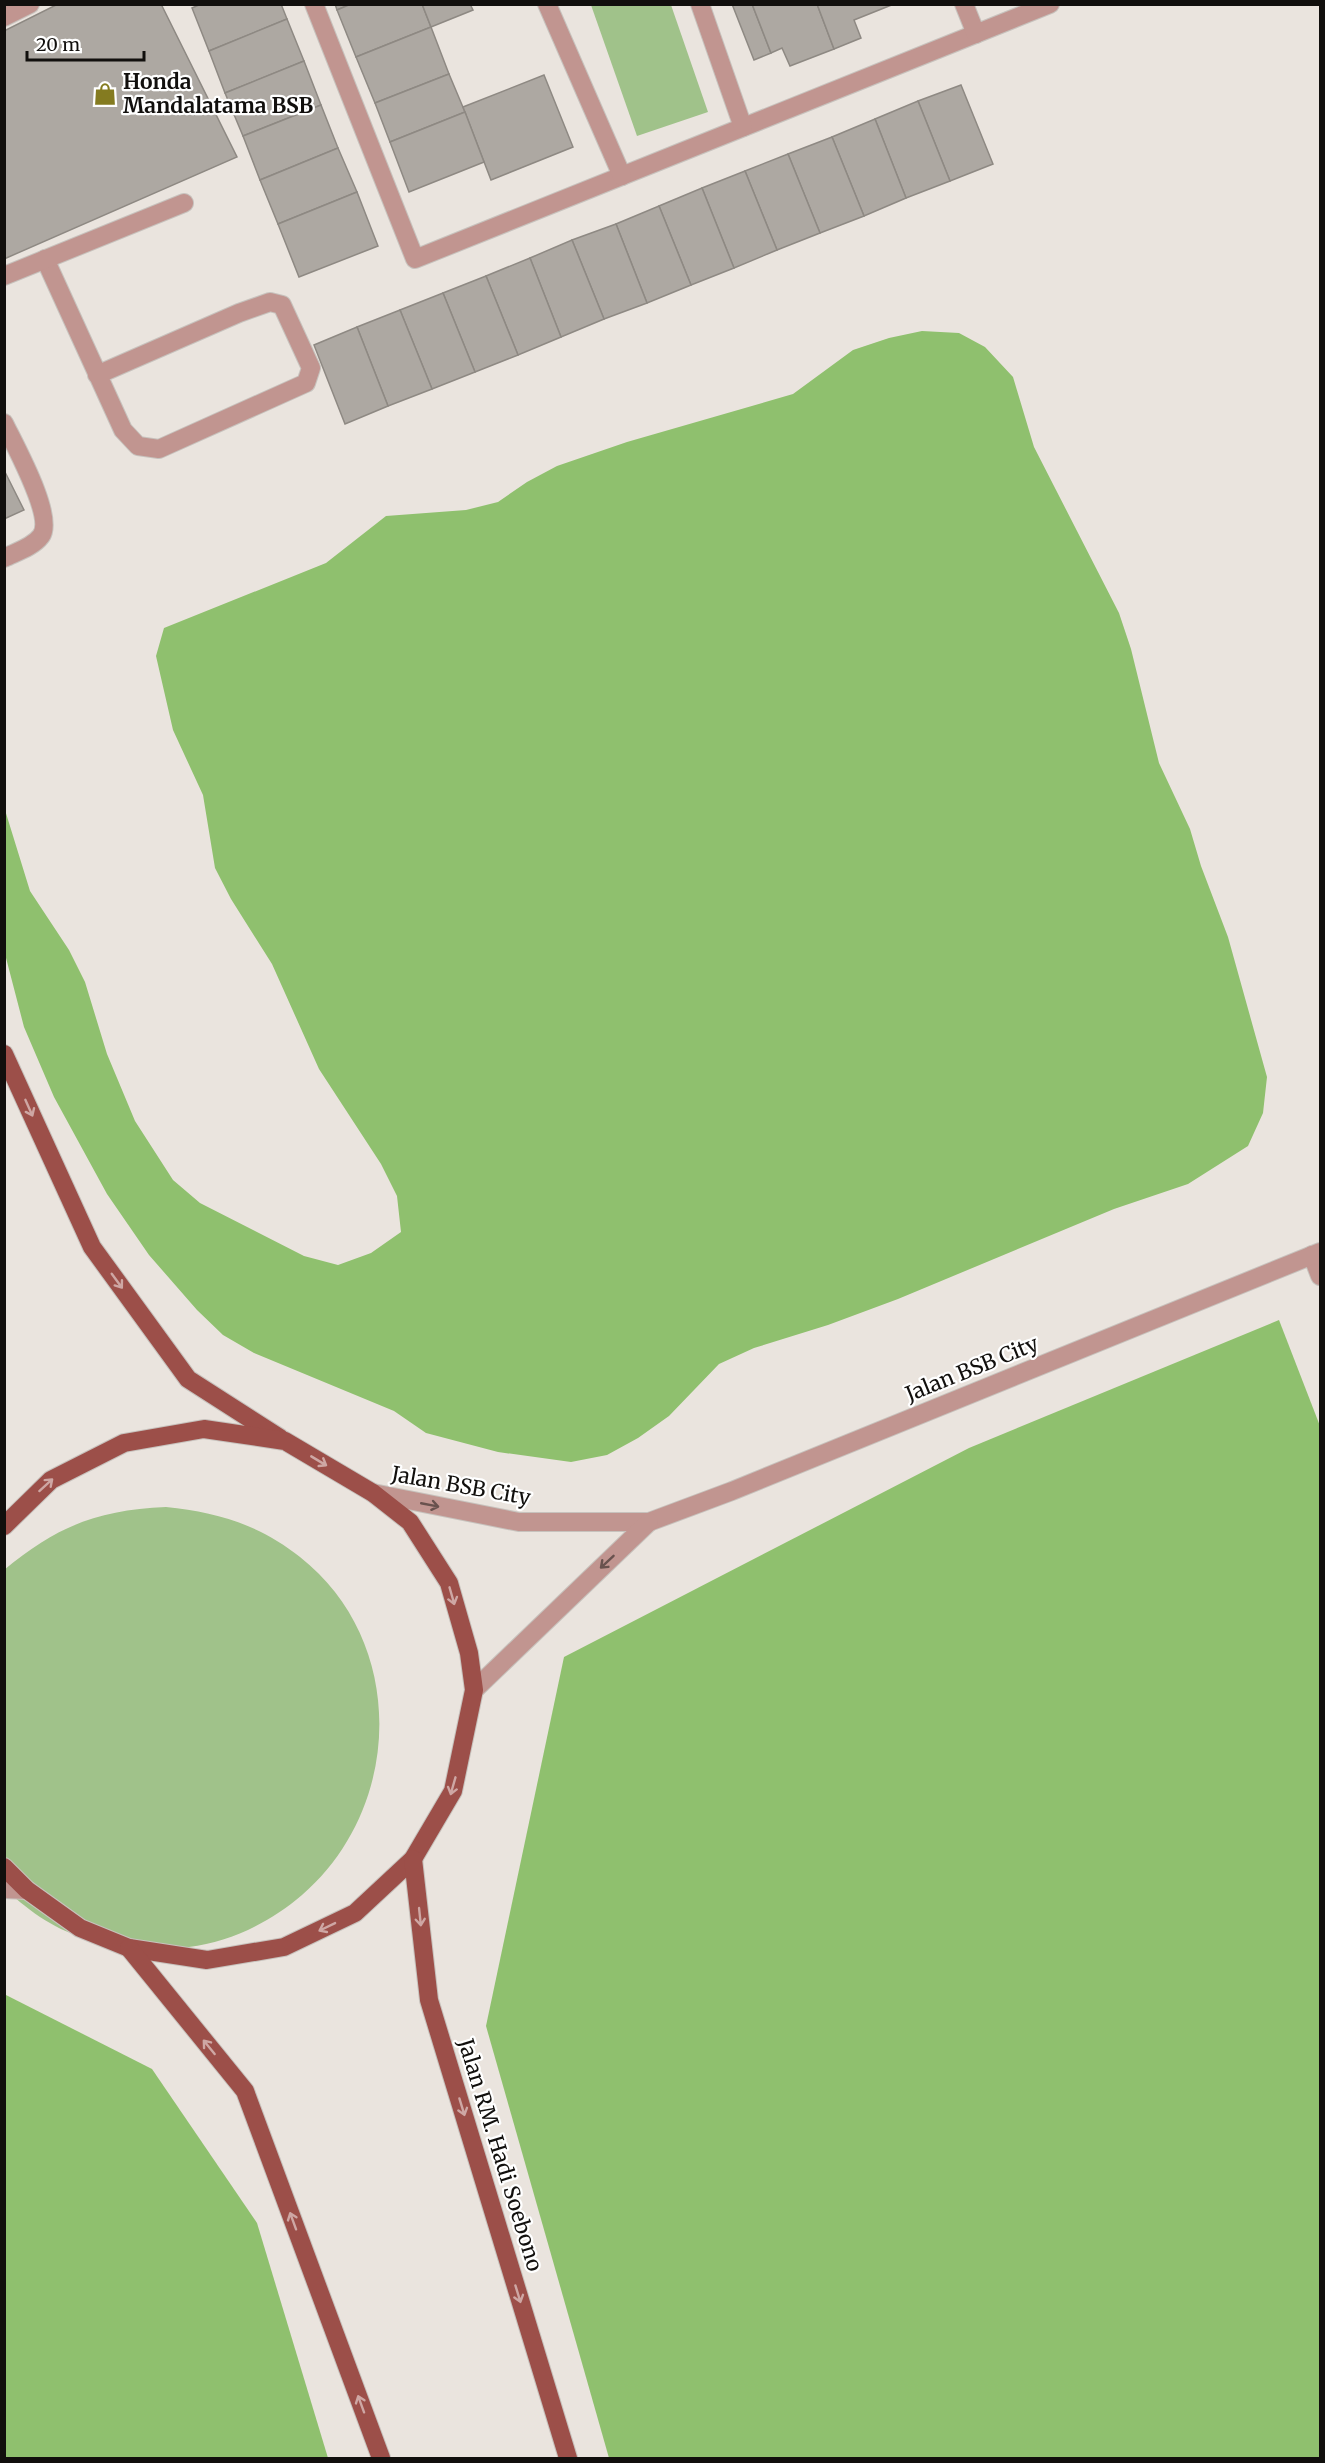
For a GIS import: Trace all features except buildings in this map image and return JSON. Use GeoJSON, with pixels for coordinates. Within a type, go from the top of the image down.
{"type":"FeatureCollection","features":[{"type":"Feature","properties":{"kind":"main road"},"geometry":{"type":"LineString","coordinates":[[4,1054],[92,1247],[188,1379],[285,1441],[373,1493],[410,1522],[449,1583],[469,1653],[474,1690],[453,1791],[413,1859],[356,1913],[284,1947],[207,1960],[129,1948],[80,1928],[27,1890],[4,1867]]}},
{"type":"Feature","properties":{"kind":"main road"},"geometry":{"type":"LineString","coordinates":[[4,1526],[51,1480],[124,1443],[204,1429],[285,1441]]}},
{"type":"Feature","properties":{"kind":"main road","name":"Jalan RM. Hadi Soebono"},"geometry":{"type":"LineString","coordinates":[[413,1859],[429,2000],[568,2458]]}},
{"type":"Feature","properties":{"kind":"main road"},"geometry":{"type":"LineString","coordinates":[[129,1948],[245,2091],[381,2458]]}},
{"type":"Feature","properties":{"kind":"street"},"geometry":{"type":"LineString","coordinates":[[4,17],[30,4]]}},
{"type":"Feature","properties":{"kind":"street"},"geometry":{"type":"LineString","coordinates":[[314,4],[415,259],[1050,4]]}},
{"type":"Feature","properties":{"kind":"street"},"geometry":{"type":"LineString","coordinates":[[547,4],[622,176]]}},
{"type":"Feature","properties":{"kind":"street"},"geometry":{"type":"LineString","coordinates":[[700,4],[743,127]]}},
{"type":"Feature","properties":{"kind":"street"},"geometry":{"type":"LineString","coordinates":[[964,4],[976,34]]}},
{"type":"Feature","properties":{"kind":"street"},"geometry":{"type":"LineString","coordinates":[[4,276],[184,203]]}},
{"type":"Feature","properties":{"kind":"street"},"geometry":{"type":"LineString","coordinates":[[45,259],[97,375],[123,430],[138,446],[159,449],[306,382],[311,368],[282,304],[270,302],[239,313],[97,375]]}},
{"type":"Feature","properties":{"kind":"street"},"geometry":{"type":"LineString","coordinates":[[4,423],[39,499],[45,522],[42,536],[28,547],[4,558]]}},
{"type":"Feature","properties":{"kind":"street","name":"Jalan BSB City"},"geometry":{"type":"LineString","coordinates":[[373,1493],[519,1522],[649,1522],[732,1491],[1316,1253],[1320,1276]]}},
{"type":"Feature","properties":{"kind":"street","name":"Jalan BSB City"},"geometry":{"type":"LineString","coordinates":[[474,1690],[649,1522]]}},
{"type":"Feature","properties":{"kind":"street"},"geometry":{"type":"LineString","coordinates":[[4,1889],[27,1890]]}},
{"type":"Feature","properties":{"kind":"green space"},"geometry":{"type":"Polygon","coordinates":[[[591,5],[671,5],[708,112],[637,136],[591,5]]]}},
{"type":"Feature","properties":{"kind":"green space"},"geometry":{"type":"Polygon","coordinates":[[[922,331],[959,333],[985,347],[1013,377],[1034,447],[1119,613],[1131,649],[1159,763],[1190,829],[1201,866],[1228,937],[1267,1077],[1263,1113],[1248,1146],[1188,1184],[1114,1209],[898,1299],[828,1325],[754,1348],[719,1364],[669,1416],[638,1438],[607,1455],[571,1462],[498,1452],[426,1433],[394,1411],[254,1353],[223,1335],[197,1310],[149,1255],[107,1194],[54,1097],[24,1027],[5,954],[5,810],[30,891],[69,950],[85,982],[107,1054],[135,1121],[173,1180],[200,1203],[304,1256],[338,1265],[371,1253],[401,1232],[397,1196],[381,1164],[319,1069],[272,964],[231,899],[215,868],[203,795],[173,730],[156,656],[164,628],[326,563],[386,516],[466,510],[498,502],[527,482],[557,466],[627,442],[793,394],[853,350],[889,338],[922,331]]]}},
{"type":"Feature","properties":{"kind":"green space"},"geometry":{"type":"Polygon","coordinates":[[[1279,1320],[1320,1426],[1320,2458],[609,2458],[486,2026],[564,1657],[969,1448],[1279,1320]]]}},
{"type":"Feature","properties":{"kind":"green space"},"geometry":{"type":"Polygon","coordinates":[[[166,1507],[203,1512],[237,1522],[269,1536],[300,1557],[335,1592],[360,1633],[375,1678],[379,1725],[374,1772],[359,1817],[335,1859],[302,1895],[277,1914],[220,1941],[183,1947],[95,1938],[71,1933],[40,1917],[5,1888],[4,1570],[42,1542],[79,1523],[119,1512],[166,1507]]]}},
{"type":"Feature","properties":{"kind":"green space"},"geometry":{"type":"Polygon","coordinates":[[[4,1994],[152,2069],[257,2223],[328,2458],[5,2458],[4,1994]]]}},
{"type":"Feature","properties":{"kind":"place","name":"Honda Mandalatama BSB"},"geometry":{"type":"Point","coordinates":[105,94]}}]}
